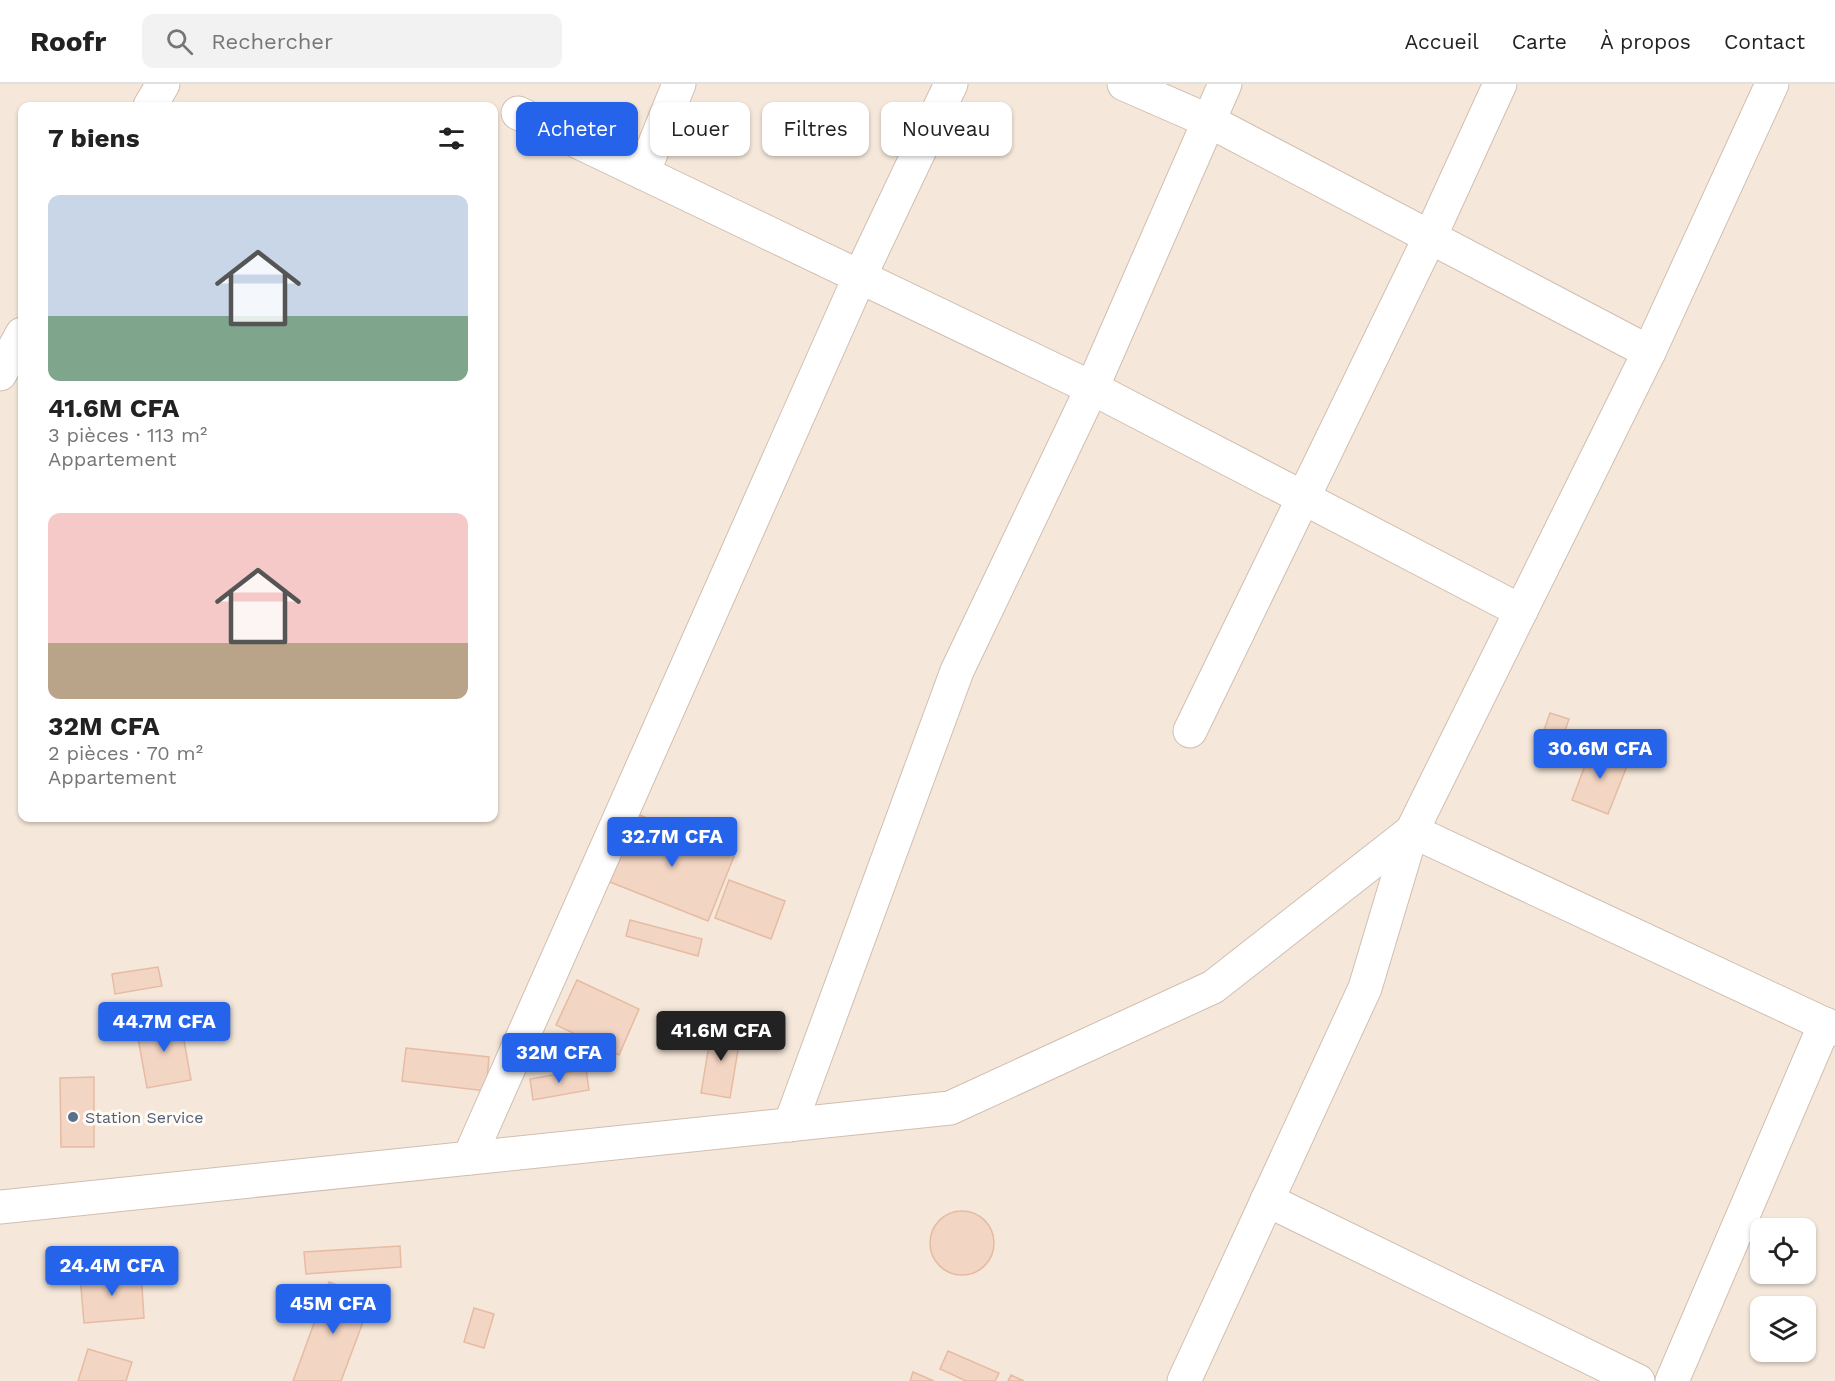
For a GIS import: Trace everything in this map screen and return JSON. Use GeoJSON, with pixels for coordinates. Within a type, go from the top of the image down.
{"type":"FeatureCollection","features":[{"type":"Feature","properties":{"kind":"street"},"geometry":{"type":"LineString","coordinates":[[152,102],[163,84]]}},
{"type":"Feature","properties":{"kind":"street"},"geometry":{"type":"LineString","coordinates":[[643,173],[679,84]]}},
{"type":"Feature","properties":{"kind":"street"},"geometry":{"type":"LineString","coordinates":[[469,1158],[860,276],[951,84]]}},
{"type":"Feature","properties":{"kind":"street"},"geometry":{"type":"LineString","coordinates":[[1124,84],[1209,122],[1648,352]]}},
{"type":"Feature","properties":{"kind":"street"},"geometry":{"type":"LineString","coordinates":[[790,1125],[957,671],[1092,387],[1225,84]]}},
{"type":"Feature","properties":{"kind":"street"},"geometry":{"type":"LineString","coordinates":[[1191,732],[1430,237],[1500,84]]}},
{"type":"Feature","properties":{"kind":"street"},"geometry":{"type":"LineString","coordinates":[[1184,1381],[1365,988],[1412,831],[1648,352],[1772,84]]}},
{"type":"Feature","properties":{"kind":"street"},"geometry":{"type":"LineString","coordinates":[[607,156],[1092,387],[1521,611]]}},
{"type":"Feature","properties":{"kind":"street"},"geometry":{"type":"LineString","coordinates":[[0,374],[18,341]]}},
{"type":"Feature","properties":{"kind":"street"},"geometry":{"type":"LineString","coordinates":[[0,1207],[950,1108],[1213,987],[1412,831]]}},
{"type":"Feature","properties":{"kind":"street"},"geometry":{"type":"LineString","coordinates":[[1412,831],[1830,1026],[1672,1381]]}},
{"type":"Feature","properties":{"kind":"street"},"geometry":{"type":"LineString","coordinates":[[1268,1200],[1638,1381]]}},
{"type":"Feature","properties":{"kind":"shaded area"},"geometry":{"type":"Polygon","coordinates":[[[0,84],[1835,84],[1835,1381],[0,1381],[0,84]]]}},
{"type":"Feature","properties":{"kind":"building"},"geometry":{"type":"Polygon","coordinates":[[[1550,713],[1569,719],[1562,740],[1543,733],[1550,713]]]}},
{"type":"Feature","properties":{"kind":"building"},"geometry":{"type":"Polygon","coordinates":[[[1592,747],[1629,761],[1608,814],[1572,800],[1592,747]]]}},
{"type":"Feature","properties":{"kind":"building"},"geometry":{"type":"Polygon","coordinates":[[[637,814],[735,854],[708,921],[610,882],[637,814]]]}},
{"type":"Feature","properties":{"kind":"building"},"geometry":{"type":"Polygon","coordinates":[[[729,880],[785,901],[771,939],[715,918],[729,880]]]}},
{"type":"Feature","properties":{"kind":"building"},"geometry":{"type":"Polygon","coordinates":[[[630,920],[702,939],[698,956],[626,936],[630,920]]]}},
{"type":"Feature","properties":{"kind":"building"},"geometry":{"type":"Polygon","coordinates":[[[158,967],[162,986],[115,994],[112,974],[158,967]]]}},
{"type":"Feature","properties":{"kind":"building"},"geometry":{"type":"Polygon","coordinates":[[[577,980],[639,1009],[619,1055],[556,1025],[577,980]]]}},
{"type":"Feature","properties":{"kind":"building"},"geometry":{"type":"Polygon","coordinates":[[[180,1018],[191,1080],[147,1088],[136,1027],[180,1018]]]}},
{"type":"Feature","properties":{"kind":"building"},"geometry":{"type":"Polygon","coordinates":[[[712,1027],[741,1032],[730,1098],[701,1093],[712,1027]]]}},
{"type":"Feature","properties":{"kind":"building"},"geometry":{"type":"Polygon","coordinates":[[[406,1048],[489,1057],[486,1091],[402,1081],[406,1048]]]}},
{"type":"Feature","properties":{"kind":"building"},"geometry":{"type":"Polygon","coordinates":[[[586,1069],[589,1090],[533,1100],[530,1079],[586,1069]]]}},
{"type":"Feature","properties":{"kind":"building"},"geometry":{"type":"Polygon","coordinates":[[[94,1077],[94,1147],[61,1147],[60,1078],[94,1077]]]}},
{"type":"Feature","properties":{"kind":"building"},"geometry":{"type":"Polygon","coordinates":[[[962,1211],[974,1213],[985,1220],[992,1231],[994,1243],[992,1255],[985,1266],[974,1273],[962,1275],[950,1273],[939,1266],[932,1255],[930,1243],[932,1231],[939,1220],[950,1213],[962,1211]]]}},
{"type":"Feature","properties":{"kind":"building"},"geometry":{"type":"Polygon","coordinates":[[[400,1246],[401,1267],[306,1274],[304,1252],[400,1246]]]}},
{"type":"Feature","properties":{"kind":"building"},"geometry":{"type":"Polygon","coordinates":[[[141,1271],[144,1318],[84,1323],[80,1276],[141,1271]]]}},
{"type":"Feature","properties":{"kind":"building"},"geometry":{"type":"Polygon","coordinates":[[[329,1282],[372,1298],[341,1381],[293,1381],[329,1282]]]}},
{"type":"Feature","properties":{"kind":"building"},"geometry":{"type":"Polygon","coordinates":[[[474,1308],[494,1314],[484,1348],[464,1342],[474,1308]]]}},
{"type":"Feature","properties":{"kind":"building"},"geometry":{"type":"Polygon","coordinates":[[[88,1349],[132,1362],[126,1381],[78,1381],[88,1349]]]}},
{"type":"Feature","properties":{"kind":"building"},"geometry":{"type":"Polygon","coordinates":[[[948,1351],[999,1373],[995,1381],[966,1381],[940,1369],[948,1351]]]}},
{"type":"Feature","properties":{"kind":"building"},"geometry":{"type":"Polygon","coordinates":[[[913,1372],[934,1381],[910,1381],[913,1372]]]}},
{"type":"Feature","properties":{"kind":"building"},"geometry":{"type":"Polygon","coordinates":[[[1011,1375],[1024,1381],[1008,1381],[1011,1375]]]}},
{"type":"Feature","properties":{"kind":"place","name":"Station Service"},"geometry":{"type":"Point","coordinates":[73,1117]}}]}
